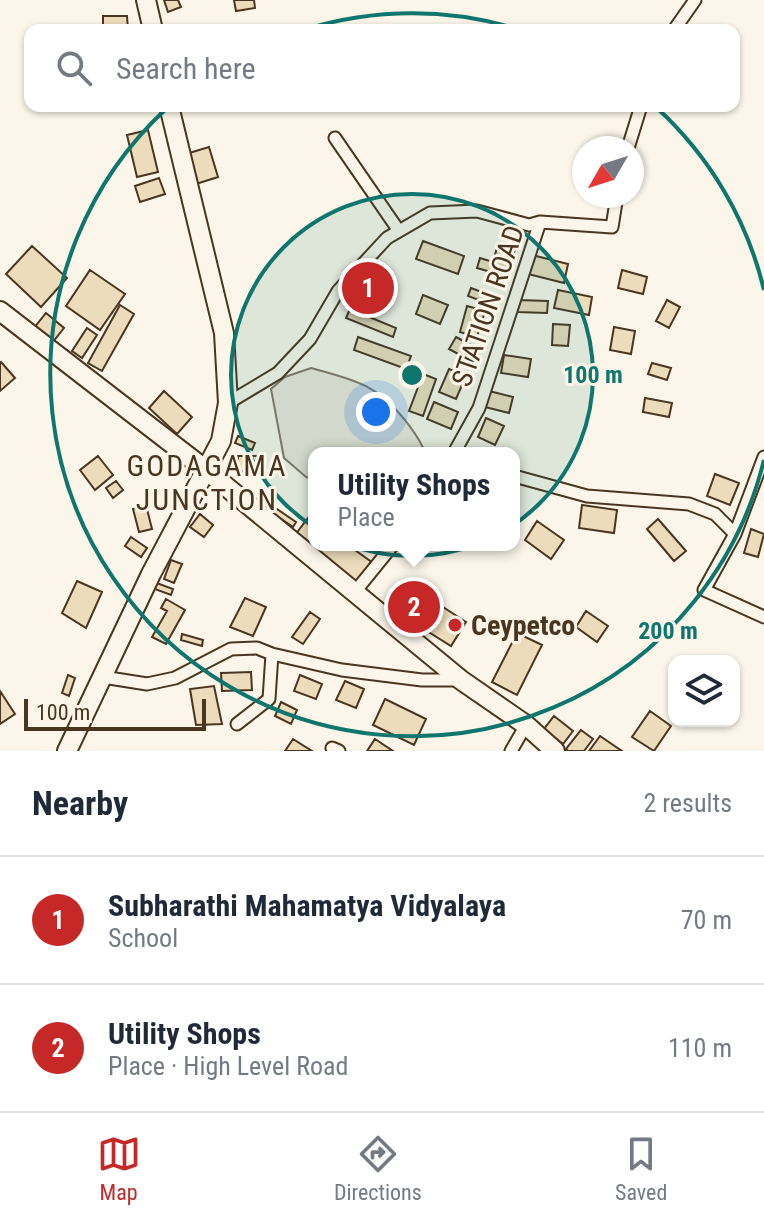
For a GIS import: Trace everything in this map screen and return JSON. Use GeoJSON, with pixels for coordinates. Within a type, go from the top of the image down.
{"type":"FeatureCollection","features":[{"type":"Feature","properties":{"kind":"main road"},"geometry":{"type":"LineString","coordinates":[[146,0],[152,24]]}},
{"type":"Feature","properties":{"kind":"main road"},"geometry":{"type":"LineString","coordinates":[[67,751],[151,574],[221,441],[228,403],[224,333],[170,112]]}},
{"type":"Feature","properties":{"kind":"main road"},"geometry":{"type":"LineString","coordinates":[[0,311],[206,470],[461,680],[526,725],[555,751]]}},
{"type":"Feature","properties":{"kind":"street"},"geometry":{"type":"LineString","coordinates":[[678,24],[695,0]]}},
{"type":"Feature","properties":{"kind":"street"},"geometry":{"type":"LineString","coordinates":[[632,136],[639,112]]}},
{"type":"Feature","properties":{"kind":"street"},"geometry":{"type":"LineString","coordinates":[[335,138],[399,231]]}},
{"type":"Feature","properties":{"kind":"street","name":"STATION ROAD"},"geometry":{"type":"LineString","coordinates":[[457,447],[479,408],[540,222],[612,227],[615,208]]}},
{"type":"Feature","properties":{"kind":"street"},"geometry":{"type":"LineString","coordinates":[[228,403],[278,373],[310,339],[338,291],[387,238],[430,213],[477,211],[529,225],[540,222]]}},
{"type":"Feature","properties":{"kind":"street"},"geometry":{"type":"LineString","coordinates":[[764,457],[735,534],[704,590],[764,617]]}},
{"type":"Feature","properties":{"kind":"street"},"geometry":{"type":"LineString","coordinates":[[520,478],[587,496],[689,504],[715,514],[735,534]]}},
{"type":"Feature","properties":{"kind":"street"},"geometry":{"type":"LineString","coordinates":[[354,593],[388,551]]}},
{"type":"Feature","properties":{"kind":"street"},"geometry":{"type":"LineString","coordinates":[[103,677],[147,684],[175,678],[231,649],[257,648],[342,670],[422,680],[461,680]]}},
{"type":"Feature","properties":{"kind":"street"},"geometry":{"type":"LineString","coordinates":[[237,724],[269,699],[272,654]]}},
{"type":"Feature","properties":{"kind":"street"},"geometry":{"type":"LineString","coordinates":[[511,751],[526,725]]}},
{"type":"Feature","properties":{"kind":"shaded area"},"geometry":{"type":"Polygon","coordinates":[[[311,368],[364,385],[394,408],[422,447],[308,447],[306,477],[284,458],[271,389],[285,377],[311,368]]]}},
{"type":"Feature","properties":{"kind":"building"},"geometry":{"type":"Polygon","coordinates":[[[164,0],[178,0],[181,7],[168,12],[164,0]]]}},
{"type":"Feature","properties":{"kind":"building"},"geometry":{"type":"Polygon","coordinates":[[[234,0],[254,0],[255,8],[236,11],[234,0]]]}},
{"type":"Feature","properties":{"kind":"building"},"geometry":{"type":"Polygon","coordinates":[[[103,16],[127,16],[128,24],[103,24],[103,16]]]}},
{"type":"Feature","properties":{"kind":"building"},"geometry":{"type":"Polygon","coordinates":[[[148,130],[158,172],[137,177],[127,135],[148,130]]]}},
{"type":"Feature","properties":{"kind":"building"},"geometry":{"type":"Polygon","coordinates":[[[209,147],[218,177],[196,184],[186,154],[209,147]]]}},
{"type":"Feature","properties":{"kind":"building"},"geometry":{"type":"Polygon","coordinates":[[[159,178],[165,194],[140,202],[135,186],[159,178]]]}},
{"type":"Feature","properties":{"kind":"building"},"geometry":{"type":"Polygon","coordinates":[[[423,241],[464,256],[458,274],[416,259],[423,241]]]}},
{"type":"Feature","properties":{"kind":"building"},"geometry":{"type":"Polygon","coordinates":[[[498,244],[515,249],[508,277],[477,268],[480,258],[493,262],[498,244]]]}},
{"type":"Feature","properties":{"kind":"building"},"geometry":{"type":"Polygon","coordinates":[[[32,246],[67,278],[41,307],[6,274],[32,246]]]}},
{"type":"Feature","properties":{"kind":"building"},"geometry":{"type":"Polygon","coordinates":[[[532,255],[568,264],[564,283],[528,274],[532,255]]]}},
{"type":"Feature","properties":{"kind":"building"},"geometry":{"type":"Polygon","coordinates":[[[374,268],[393,275],[378,314],[359,307],[374,268]]]}},
{"type":"Feature","properties":{"kind":"building"},"geometry":{"type":"Polygon","coordinates":[[[90,270],[125,294],[100,330],[66,306],[90,270]]]}},
{"type":"Feature","properties":{"kind":"building"},"geometry":{"type":"Polygon","coordinates":[[[622,270],[647,277],[643,294],[618,288],[622,270]]]}},
{"type":"Feature","properties":{"kind":"building"},"geometry":{"type":"Polygon","coordinates":[[[471,288],[495,297],[492,305],[468,296],[471,288]]]}},
{"type":"Feature","properties":{"kind":"building"},"geometry":{"type":"Polygon","coordinates":[[[558,290],[592,297],[589,315],[554,308],[558,290]]]}},
{"type":"Feature","properties":{"kind":"building"},"geometry":{"type":"Polygon","coordinates":[[[423,295],[448,305],[440,324],[416,314],[423,295]]]}},
{"type":"Feature","properties":{"kind":"building"},"geometry":{"type":"Polygon","coordinates":[[[518,300],[548,301],[547,313],[517,312],[518,300]]]}},
{"type":"Feature","properties":{"kind":"building"},"geometry":{"type":"Polygon","coordinates":[[[667,300],[680,307],[669,328],[656,321],[667,300]]]}},
{"type":"Feature","properties":{"kind":"building"},"geometry":{"type":"Polygon","coordinates":[[[120,305],[134,314],[102,371],[88,363],[120,305]]]}},
{"type":"Feature","properties":{"kind":"building"},"geometry":{"type":"Polygon","coordinates":[[[467,306],[485,311],[477,337],[460,332],[467,306]]]}},
{"type":"Feature","properties":{"kind":"building"},"geometry":{"type":"Polygon","coordinates":[[[350,309],[396,328],[393,337],[346,318],[350,309]]]}},
{"type":"Feature","properties":{"kind":"building"},"geometry":{"type":"Polygon","coordinates":[[[46,313],[64,328],[52,343],[34,328],[46,313]]]}},
{"type":"Feature","properties":{"kind":"building"},"geometry":{"type":"Polygon","coordinates":[[[553,324],[570,325],[568,346],[552,345],[553,324]]]}},
{"type":"Feature","properties":{"kind":"building"},"geometry":{"type":"Polygon","coordinates":[[[614,327],[635,331],[631,354],[610,350],[614,327]]]}},
{"type":"Feature","properties":{"kind":"building"},"geometry":{"type":"Polygon","coordinates":[[[87,328],[97,335],[82,358],[72,351],[87,328]]]}},
{"type":"Feature","properties":{"kind":"building"},"geometry":{"type":"Polygon","coordinates":[[[358,337],[411,356],[406,369],[354,350],[358,337]]]}},
{"type":"Feature","properties":{"kind":"building"},"geometry":{"type":"Polygon","coordinates":[[[456,337],[480,350],[473,362],[449,349],[456,337]]]}},
{"type":"Feature","properties":{"kind":"building"},"geometry":{"type":"Polygon","coordinates":[[[504,355],[531,359],[528,377],[501,373],[504,355]]]}},
{"type":"Feature","properties":{"kind":"building"},"geometry":{"type":"Polygon","coordinates":[[[0,363],[15,378],[0,391],[0,363]]]}},
{"type":"Feature","properties":{"kind":"building"},"geometry":{"type":"Polygon","coordinates":[[[652,363],[671,368],[667,380],[648,374],[652,363]]]}},
{"type":"Feature","properties":{"kind":"building"},"geometry":{"type":"Polygon","coordinates":[[[449,369],[466,376],[456,399],[439,392],[449,369]]]}},
{"type":"Feature","properties":{"kind":"building"},"geometry":{"type":"Polygon","coordinates":[[[423,374],[436,379],[423,416],[409,411],[423,374]]]}},
{"type":"Feature","properties":{"kind":"building"},"geometry":{"type":"Polygon","coordinates":[[[164,391],[192,417],[177,434],[149,408],[164,391]]]}},
{"type":"Feature","properties":{"kind":"building"},"geometry":{"type":"Polygon","coordinates":[[[489,391],[513,397],[509,413],[485,407],[489,391]]]}},
{"type":"Feature","properties":{"kind":"building"},"geometry":{"type":"Polygon","coordinates":[[[645,398],[672,403],[669,417],[643,412],[645,398]]]}},
{"type":"Feature","properties":{"kind":"building"},"geometry":{"type":"Polygon","coordinates":[[[434,402],[458,412],[451,429],[427,419],[434,402]]]}},
{"type":"Feature","properties":{"kind":"building"},"geometry":{"type":"Polygon","coordinates":[[[486,418],[504,426],[495,445],[478,437],[486,418]]]}},
{"type":"Feature","properties":{"kind":"building"},"geometry":{"type":"Polygon","coordinates":[[[238,436],[255,443],[252,450],[235,443],[238,436]]]}},
{"type":"Feature","properties":{"kind":"building"},"geometry":{"type":"Polygon","coordinates":[[[98,456],[113,475],[95,490],[80,470],[98,456]]]}},
{"type":"Feature","properties":{"kind":"building"},"geometry":{"type":"Polygon","coordinates":[[[238,456],[259,456],[259,471],[238,471],[238,456]]]}},
{"type":"Feature","properties":{"kind":"building"},"geometry":{"type":"Polygon","coordinates":[[[715,474],[739,483],[730,505],[707,496],[715,474]]]}},
{"type":"Feature","properties":{"kind":"building"},"geometry":{"type":"Polygon","coordinates":[[[116,481],[123,490],[113,498],[106,488],[116,481]]]}},
{"type":"Feature","properties":{"kind":"building"},"geometry":{"type":"Polygon","coordinates":[[[146,505],[152,529],[139,532],[133,509],[146,505]]]}},
{"type":"Feature","properties":{"kind":"building"},"geometry":{"type":"Polygon","coordinates":[[[582,505],[617,510],[614,533],[579,528],[582,505]]]}},
{"type":"Feature","properties":{"kind":"building"},"geometry":{"type":"Polygon","coordinates":[[[274,507],[296,522],[293,527],[271,512],[274,507]]]}},
{"type":"Feature","properties":{"kind":"building"},"geometry":{"type":"Polygon","coordinates":[[[200,514],[213,525],[204,537],[190,527],[200,514]]]}},
{"type":"Feature","properties":{"kind":"building"},"geometry":{"type":"Polygon","coordinates":[[[308,518],[308,546],[295,535],[308,518]]]}},
{"type":"Feature","properties":{"kind":"building"},"geometry":{"type":"Polygon","coordinates":[[[658,519],[686,551],[674,561],[647,529],[658,519]]]}},
{"type":"Feature","properties":{"kind":"building"},"geometry":{"type":"Polygon","coordinates":[[[537,521],[564,540],[551,559],[525,540],[537,521]]]}},
{"type":"Feature","properties":{"kind":"building"},"geometry":{"type":"Polygon","coordinates":[[[751,529],[764,534],[758,557],[744,553],[751,529]]]}},
{"type":"Feature","properties":{"kind":"building"},"geometry":{"type":"Polygon","coordinates":[[[131,537],[147,548],[141,557],[125,546],[131,537]]]}},
{"type":"Feature","properties":{"kind":"building"},"geometry":{"type":"Polygon","coordinates":[[[321,551],[356,551],[373,563],[358,584],[318,555],[321,551]]]}},
{"type":"Feature","properties":{"kind":"building"},"geometry":{"type":"Polygon","coordinates":[[[171,560],[182,564],[174,583],[164,579],[171,560]]]}},
{"type":"Feature","properties":{"kind":"building"},"geometry":{"type":"Polygon","coordinates":[[[77,581],[102,592],[86,628],[62,613],[77,581]]]}},
{"type":"Feature","properties":{"kind":"building"},"geometry":{"type":"Polygon","coordinates":[[[154,582],[173,589],[171,595],[152,588],[154,582]]]}},
{"type":"Feature","properties":{"kind":"building"},"geometry":{"type":"Polygon","coordinates":[[[405,596],[429,608],[423,618],[400,605],[405,596]]]}},
{"type":"Feature","properties":{"kind":"building"},"geometry":{"type":"Polygon","coordinates":[[[245,598],[266,607],[253,636],[230,627],[245,598]]]}},
{"type":"Feature","properties":{"kind":"building"},"geometry":{"type":"Polygon","coordinates":[[[166,599],[185,610],[166,644],[152,637],[167,611],[161,608],[166,599]]]}},
{"type":"Feature","properties":{"kind":"building"},"geometry":{"type":"Polygon","coordinates":[[[443,607],[466,622],[451,646],[427,631],[443,607]]]}},
{"type":"Feature","properties":{"kind":"building"},"geometry":{"type":"Polygon","coordinates":[[[586,611],[608,626],[597,642],[576,627],[586,611]]]}},
{"type":"Feature","properties":{"kind":"building"},"geometry":{"type":"Polygon","coordinates":[[[310,612],[320,619],[303,644],[292,637],[310,612]]]}},
{"type":"Feature","properties":{"kind":"building"},"geometry":{"type":"Polygon","coordinates":[[[517,633],[542,645],[517,695],[492,682],[517,633]]]}},
{"type":"Feature","properties":{"kind":"building"},"geometry":{"type":"Polygon","coordinates":[[[182,634],[203,640],[202,646],[181,640],[182,634]]]}},
{"type":"Feature","properties":{"kind":"building"},"geometry":{"type":"Polygon","coordinates":[[[251,672],[252,690],[222,691],[221,673],[251,672]]]}},
{"type":"Feature","properties":{"kind":"building"},"geometry":{"type":"Polygon","coordinates":[[[68,675],[75,678],[69,696],[62,693],[68,675]]]}},
{"type":"Feature","properties":{"kind":"building"},"geometry":{"type":"Polygon","coordinates":[[[300,675],[322,684],[316,699],[294,691],[300,675]]]}},
{"type":"Feature","properties":{"kind":"building"},"geometry":{"type":"Polygon","coordinates":[[[345,681],[364,689],[356,708],[336,700],[345,681]]]}},
{"type":"Feature","properties":{"kind":"building"},"geometry":{"type":"Polygon","coordinates":[[[214,686],[222,724],[196,725],[190,689],[214,686]]]}},
{"type":"Feature","properties":{"kind":"building"},"geometry":{"type":"Polygon","coordinates":[[[0,691],[15,714],[0,724],[0,691]]]}},
{"type":"Feature","properties":{"kind":"building"},"geometry":{"type":"Polygon","coordinates":[[[385,699],[426,719],[414,745],[373,725],[385,699]]]}},
{"type":"Feature","properties":{"kind":"building"},"geometry":{"type":"Polygon","coordinates":[[[281,702],[297,710],[291,724],[275,716],[281,702]]]}},
{"type":"Feature","properties":{"kind":"building"},"geometry":{"type":"Polygon","coordinates":[[[650,711],[670,727],[654,751],[632,737],[650,711]]]}},
{"type":"Feature","properties":{"kind":"building"},"geometry":{"type":"Polygon","coordinates":[[[554,716],[573,731],[563,744],[544,729],[554,716]]]}},
{"type":"Feature","properties":{"kind":"building"},"geometry":{"type":"Polygon","coordinates":[[[581,730],[593,739],[584,751],[568,751],[566,749],[581,730]]]}},
{"type":"Feature","properties":{"kind":"building"},"geometry":{"type":"Polygon","coordinates":[[[600,736],[622,751],[589,751],[600,736]]]}},
{"type":"Feature","properties":{"kind":"building"},"geometry":{"type":"Polygon","coordinates":[[[293,739],[312,751],[285,751],[293,739]]]}},
{"type":"Feature","properties":{"kind":"building"},"geometry":{"type":"Polygon","coordinates":[[[375,739],[393,751],[367,751],[375,739]]]}},
{"type":"Feature","properties":{"kind":"place","name":"Subharathi Mahamatya Vidyalaya"},"geometry":{"type":"Point","coordinates":[368,288]}},
{"type":"Feature","properties":{"kind":"place","name":"Utility Shops"},"geometry":{"type":"Point","coordinates":[414,607]}},
{"type":"Feature","properties":{"kind":"place","name":"Ceypetco"},"geometry":{"type":"Point","coordinates":[455,625]}},
{"type":"Feature","properties":{"kind":"district","name":"GODAGAMA JUNCTION"},"geometry":{"type":"Point","coordinates":[207,482]}}]}
